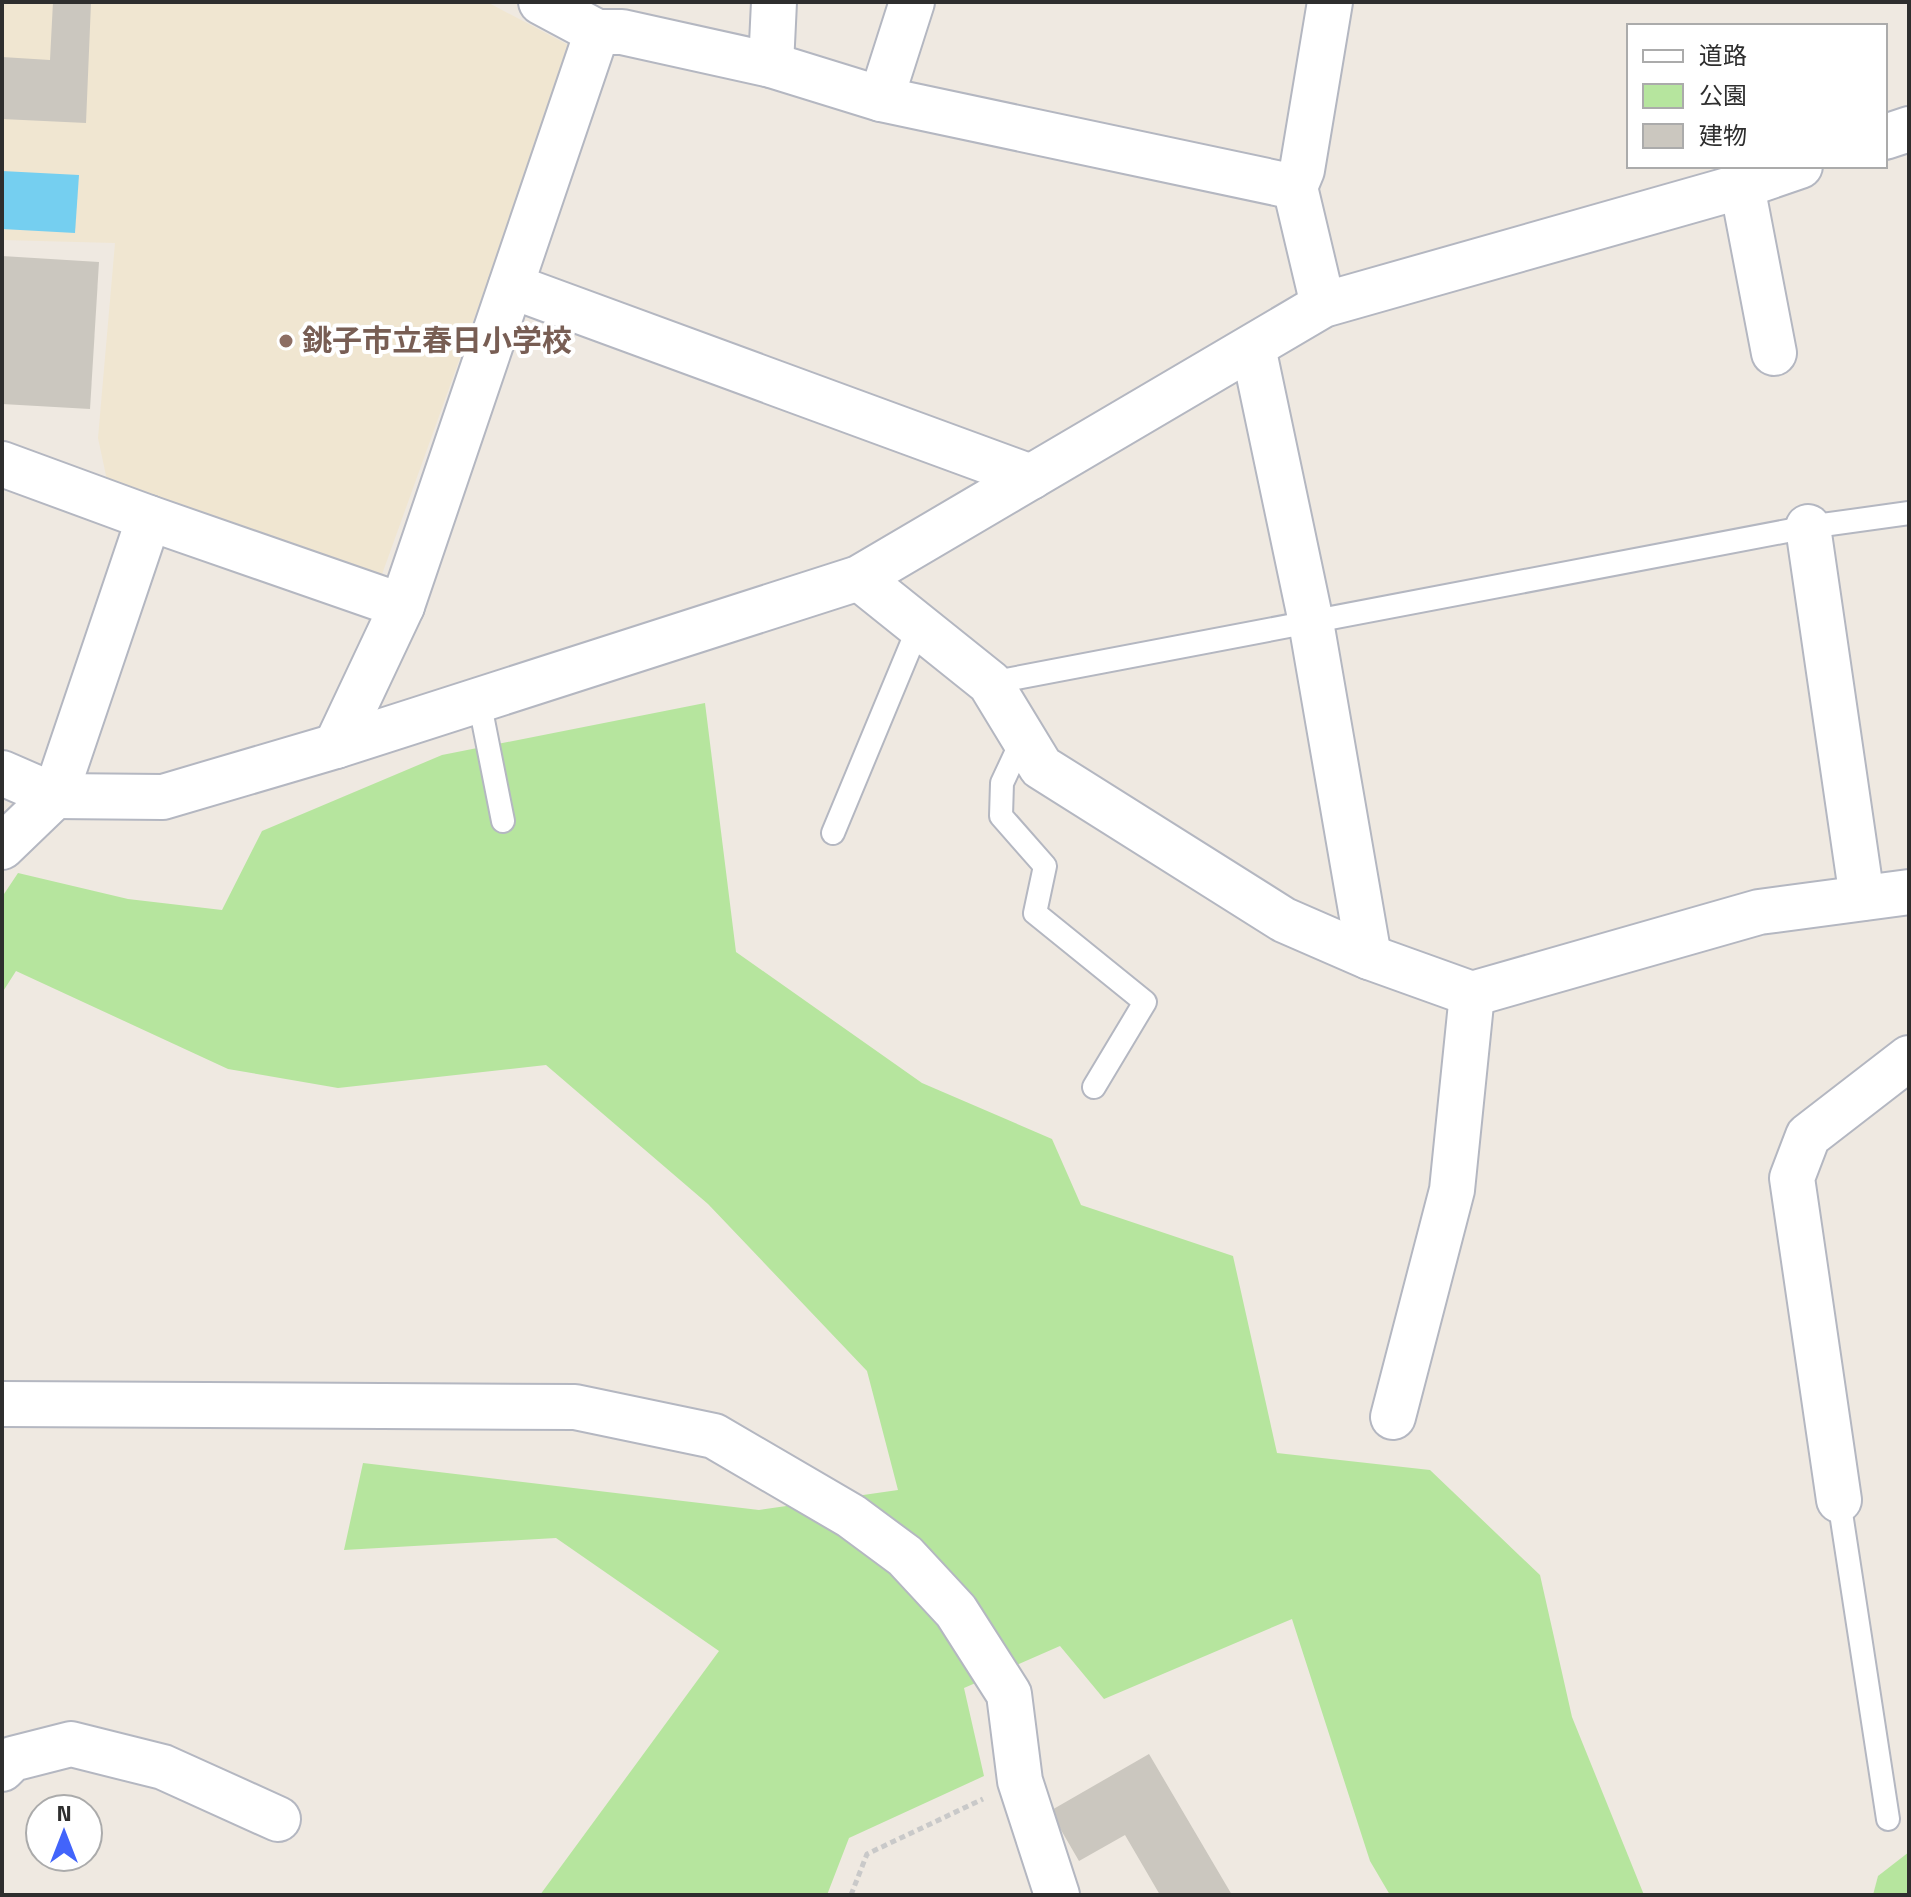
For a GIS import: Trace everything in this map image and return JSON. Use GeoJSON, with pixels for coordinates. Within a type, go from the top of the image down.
{"type":"FeatureCollection","features":[{"type":"Feature","properties":{"kind":"street"},"geometry":{"type":"LineString","coordinates":[[541,2],[597,32],[622,32],[771,65],[881,99],[1295,187]]}},
{"type":"Feature","properties":{"kind":"street"},"geometry":{"type":"LineString","coordinates":[[771,65],[774,2]]}},
{"type":"Feature","properties":{"kind":"street"},"geometry":{"type":"LineString","coordinates":[[881,99],[912,2]]}},
{"type":"Feature","properties":{"kind":"street"},"geometry":{"type":"LineString","coordinates":[[1323,305],[1295,187],[1302,170],[1330,2]]}},
{"type":"Feature","properties":{"kind":"street"},"geometry":{"type":"LineString","coordinates":[[336,746],[402,606],[597,32]]}},
{"type":"Feature","properties":{"kind":"street"},"geometry":{"type":"LineString","coordinates":[[1887,136],[1909,129]]}},
{"type":"Feature","properties":{"kind":"street"},"geometry":{"type":"LineString","coordinates":[[2,773],[55,796],[163,797],[336,746],[859,578],[1323,305],[1742,186],[1794,168]]}},
{"type":"Feature","properties":{"kind":"street"},"geometry":{"type":"LineString","coordinates":[[1742,186],[1774,353]]}},
{"type":"Feature","properties":{"kind":"street"},"geometry":{"type":"LineString","coordinates":[[511,286],[1031,477]]}},
{"type":"Feature","properties":{"kind":"street"},"geometry":{"type":"LineString","coordinates":[[1253,347],[1311,622],[1369,957]]}},
{"type":"Feature","properties":{"kind":"street"},"geometry":{"type":"LineString","coordinates":[[2,464],[402,606]]}},
{"type":"Feature","properties":{"kind":"street"},"geometry":{"type":"LineString","coordinates":[[2,847],[55,796],[149,518]]}},
{"type":"Feature","properties":{"kind":"street"},"geometry":{"type":"LineString","coordinates":[[1808,527],[1862,898]]}},
{"type":"Feature","properties":{"kind":"street"},"geometry":{"type":"LineString","coordinates":[[859,578],[990,683],[1041,767],[1284,920],[1369,957],[1472,994],[1759,912],[1909,892]]}},
{"type":"Feature","properties":{"kind":"street"},"geometry":{"type":"LineString","coordinates":[[1393,1417],[1452,1190],[1472,994]]}},
{"type":"Feature","properties":{"kind":"street"},"geometry":{"type":"LineString","coordinates":[[1839,1500],[1792,1178],[1808,1136],[1909,1058]]}},
{"type":"Feature","properties":{"kind":"street"},"geometry":{"type":"LineString","coordinates":[[2,1404],[575,1407],[714,1436],[851,1516],[905,1556],[956,1611],[1009,1694],[1020,1781],[1057,1895]]}},
{"type":"Feature","properties":{"kind":"street"},"geometry":{"type":"LineString","coordinates":[[2,1769],[12,1759],[71,1744],[163,1767],[278,1819]]}},
{"type":"Feature","properties":{"kind":"lane"},"geometry":{"type":"LineString","coordinates":[[990,683],[1808,527],[1909,513]]}},
{"type":"Feature","properties":{"kind":"lane"},"geometry":{"type":"LineString","coordinates":[[833,833],[919,626]]}},
{"type":"Feature","properties":{"kind":"lane"},"geometry":{"type":"LineString","coordinates":[[479,700],[503,821]]}},
{"type":"Feature","properties":{"kind":"lane"},"geometry":{"type":"LineString","coordinates":[[1023,738],[1002,783],[1001,816],[1045,866],[1035,913],[1145,1002],[1094,1087]]}},
{"type":"Feature","properties":{"kind":"lane"},"geometry":{"type":"LineString","coordinates":[[1839,1500],[1888,1819]]}},
{"type":"Feature","properties":{"kind":"path"},"geometry":{"type":"LineString","coordinates":[[851,1895],[867,1854],[1020,1781]]}},
{"type":"Feature","properties":{"kind":"shaded area","name":"銚子市立春日小学校"},"geometry":{"type":"Polygon","coordinates":[[[2,2],[487,2],[572,47],[376,591],[111,499],[98,438],[115,243],[2,240],[2,2]]]}},
{"type":"Feature","properties":{"kind":"green space"},"geometry":{"type":"Polygon","coordinates":[[[705,703],[736,952],[922,1083],[1052,1139],[1081,1205],[1233,1256],[1277,1453],[1430,1470],[1540,1575],[1572,1717],[1644,1895],[1390,1895],[1370,1861],[1292,1619],[1104,1699],[1060,1646],[964,1688],[984,1776],[849,1838],[827,1895],[540,1895],[719,1651],[556,1538],[344,1550],[363,1463],[759,1510],[898,1490],[867,1371],[708,1204],[546,1065],[338,1088],[228,1069],[16,971],[2,993],[2,897],[18,873],[128,899],[222,910],[262,831],[442,755],[705,703]]]}},
{"type":"Feature","properties":{"kind":"green space"},"geometry":{"type":"Polygon","coordinates":[[[1909,1852],[1909,1895],[1873,1895],[1878,1876],[1909,1852]]]}},
{"type":"Feature","properties":{"kind":"water"},"geometry":{"type":"Polygon","coordinates":[[[2,171],[79,175],[75,233],[2,229],[2,171]]]}},
{"type":"Feature","properties":{"kind":"building"},"geometry":{"type":"Polygon","coordinates":[[[53,2],[91,3],[86,123],[2,119],[2,57],[50,60],[53,2]]]}},
{"type":"Feature","properties":{"kind":"building"},"geometry":{"type":"Polygon","coordinates":[[[2,256],[99,262],[90,409],[2,404],[2,256]]]}},
{"type":"Feature","properties":{"kind":"building"},"geometry":{"type":"Polygon","coordinates":[[[1149,1754],[1232,1895],[1160,1895],[1125,1835],[1079,1861],[1050,1811],[1149,1754]]]}},
{"type":"Feature","properties":{"kind":"place","name":"銚子市立春日小学校"},"geometry":{"type":"Point","coordinates":[286,341]}}]}
